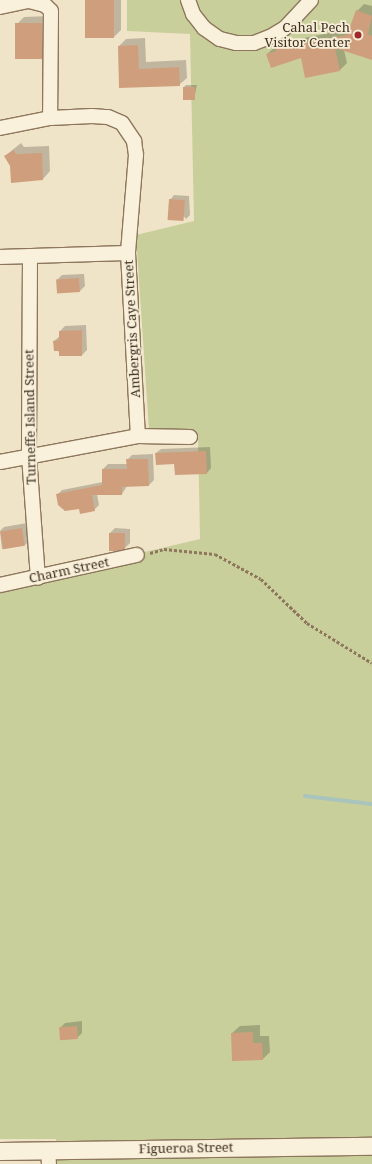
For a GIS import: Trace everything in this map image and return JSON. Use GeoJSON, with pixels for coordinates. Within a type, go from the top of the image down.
{"type":"FeatureCollection","features":[{"type":"Feature","properties":{"kind":"street"},"geometry":{"type":"LineString","coordinates":[[188,0],[193,14],[204,28],[220,39],[236,43],[254,43],[285,28],[310,0]]}},
{"type":"Feature","properties":{"kind":"street"},"geometry":{"type":"LineString","coordinates":[[0,7],[33,1],[45,5],[51,11],[50,118]]}},
{"type":"Feature","properties":{"kind":"street"},"geometry":{"type":"LineString","coordinates":[[0,128],[50,118],[92,116],[108,117],[122,123],[130,132],[136,155],[128,253]]}},
{"type":"Feature","properties":{"kind":"street","name":"Ambergris Caye Street"},"geometry":{"type":"LineString","coordinates":[[0,257],[128,253],[138,436]]}},
{"type":"Feature","properties":{"kind":"street","name":"Turneffe Island Street"},"geometry":{"type":"LineString","coordinates":[[30,256],[29,456],[38,578]]}},
{"type":"Feature","properties":{"kind":"street"},"geometry":{"type":"LineString","coordinates":[[0,462],[138,436],[190,437]]}},
{"type":"Feature","properties":{"kind":"street","name":"Charm Street"},"geometry":{"type":"LineString","coordinates":[[0,585],[38,578],[138,555]]}},
{"type":"Feature","properties":{"kind":"street","name":"Figueroa Street"},"geometry":{"type":"LineString","coordinates":[[0,1151],[48,1157],[372,1146]]}},
{"type":"Feature","properties":{"kind":"path"},"geometry":{"type":"LineString","coordinates":[[138,555],[164,549],[215,554],[261,579],[307,623],[372,663]]}},
{"type":"Feature","properties":{"kind":"green space"},"geometry":{"type":"Polygon","coordinates":[[[127,0],[372,0],[372,1164],[56,1164],[56,1139],[0,1139],[0,586],[200,539],[198,435],[149,430],[136,235],[194,221],[190,34],[127,31],[127,0]]]}},
{"type":"Feature","properties":{"kind":"building"},"geometry":{"type":"Polygon","coordinates":[[[85,0],[114,0],[114,38],[85,38],[85,0]]]}},
{"type":"Feature","properties":{"kind":"building"},"geometry":{"type":"Polygon","coordinates":[[[356,10],[372,16],[368,34],[372,36],[372,60],[335,48],[340,71],[305,78],[301,58],[271,68],[266,54],[276,51],[275,46],[291,46],[347,35],[356,10]]]}},
{"type":"Feature","properties":{"kind":"building"},"geometry":{"type":"Polygon","coordinates":[[[15,23],[42,23],[42,59],[15,59],[15,23]]]}},
{"type":"Feature","properties":{"kind":"building"},"geometry":{"type":"Polygon","coordinates":[[[138,45],[139,69],[179,67],[180,86],[119,88],[118,46],[138,45]]]}},
{"type":"Feature","properties":{"kind":"building"},"geometry":{"type":"Polygon","coordinates":[[[183,87],[195,87],[195,100],[183,100],[183,87]]]}},
{"type":"Feature","properties":{"kind":"building"},"geometry":{"type":"Polygon","coordinates":[[[14,150],[16,154],[42,153],[43,180],[11,183],[10,166],[4,156],[14,150]]]}},
{"type":"Feature","properties":{"kind":"building"},"geometry":{"type":"Polygon","coordinates":[[[169,199],[185,200],[183,221],[168,220],[169,199]]]}},
{"type":"Feature","properties":{"kind":"building"},"geometry":{"type":"Polygon","coordinates":[[[79,278],[80,292],[57,294],[56,280],[79,278]]]}},
{"type":"Feature","properties":{"kind":"building"},"geometry":{"type":"Polygon","coordinates":[[[82,330],[82,356],[59,356],[59,351],[54,351],[53,341],[59,340],[59,331],[82,330]]]}},
{"type":"Feature","properties":{"kind":"building"},"geometry":{"type":"Polygon","coordinates":[[[206,451],[207,474],[175,475],[174,464],[156,465],[155,453],[206,451]]]}},
{"type":"Feature","properties":{"kind":"building"},"geometry":{"type":"Polygon","coordinates":[[[126,459],[148,459],[149,486],[122,487],[122,495],[92,495],[95,511],[80,514],[79,509],[65,511],[58,505],[56,494],[102,485],[102,469],[127,469],[126,459]]]}},
{"type":"Feature","properties":{"kind":"building"},"geometry":{"type":"Polygon","coordinates":[[[22,528],[25,546],[3,549],[0,531],[22,528]]]}},
{"type":"Feature","properties":{"kind":"building"},"geometry":{"type":"Polygon","coordinates":[[[109,533],[125,533],[125,551],[109,551],[109,533]]]}},
{"type":"Feature","properties":{"kind":"building"},"geometry":{"type":"Polygon","coordinates":[[[77,1026],[78,1039],[60,1040],[59,1027],[77,1026]]]}},
{"type":"Feature","properties":{"kind":"building"},"geometry":{"type":"Polygon","coordinates":[[[253,1032],[253,1043],[262,1043],[263,1060],[232,1061],[231,1033],[253,1032]]]}},
{"type":"Feature","properties":{"kind":"waterway"},"geometry":{"type":"LineString","coordinates":[[305,796],[372,804]]}},
{"type":"Feature","properties":{"kind":"place","name":"Cahal Pech Visitor Center"},"geometry":{"type":"Point","coordinates":[358,35]}}]}
